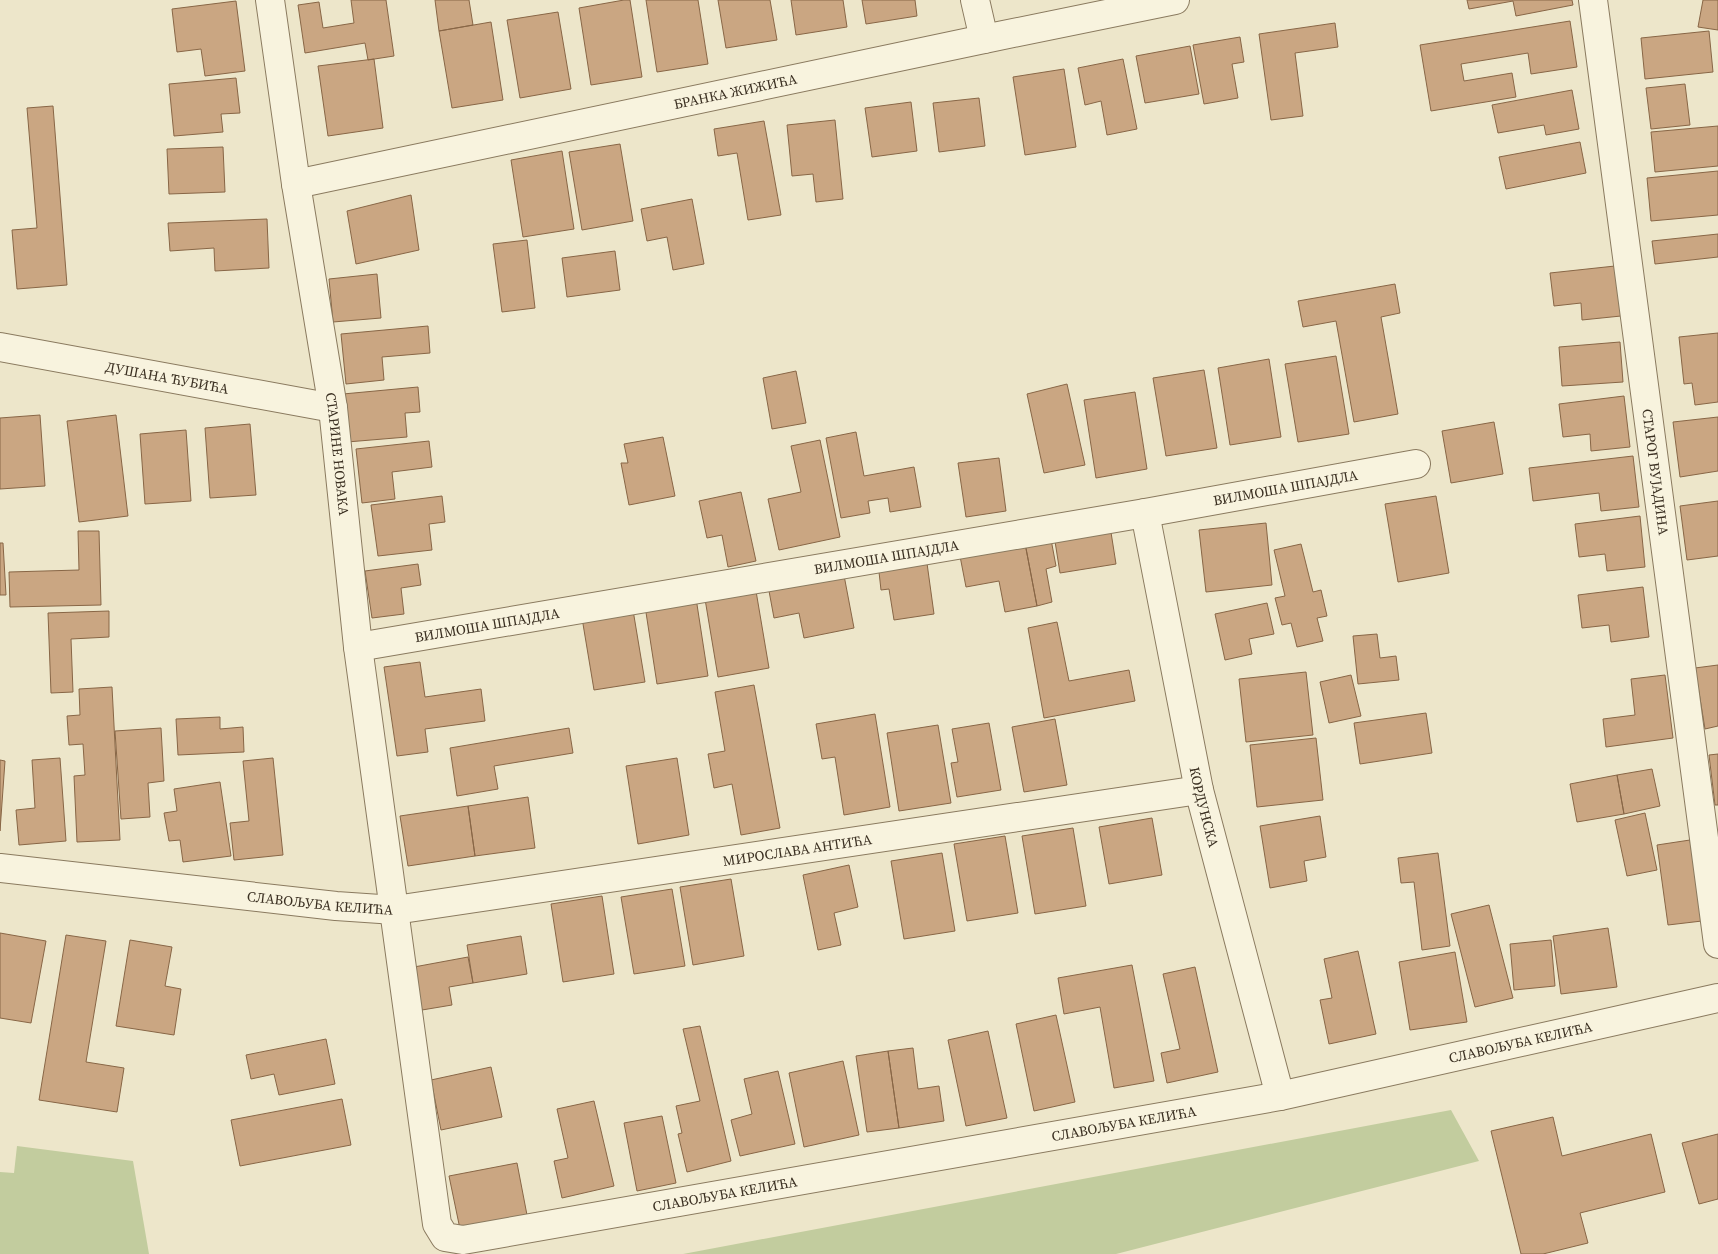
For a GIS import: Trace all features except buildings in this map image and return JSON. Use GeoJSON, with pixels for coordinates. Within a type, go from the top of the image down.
{"type":"FeatureCollection","features":[{"type":"Feature","properties":{"kind":"street","name":"СТАРИНЕ НОВАКА"},"geometry":{"type":"LineString","coordinates":[[270,0],[296,184],[333,408],[358,646],[395,910]]}},
{"type":"Feature","properties":{"kind":"street"},"geometry":{"type":"LineString","coordinates":[[974,0],[984,39]]}},
{"type":"Feature","properties":{"kind":"street","name":"БРАНКА ЖИЖИЋА"},"geometry":{"type":"LineString","coordinates":[[296,184],[1175,0]]}},
{"type":"Feature","properties":{"kind":"street","name":"СТАРОГ ВУЈАДИНА"},"geometry":{"type":"LineString","coordinates":[[1592,0],[1718,944]]}},
{"type":"Feature","properties":{"kind":"street","name":"ДУШАНА ЋУБИЋА"},"geometry":{"type":"LineString","coordinates":[[0,347],[333,408]]}},
{"type":"Feature","properties":{"kind":"street","name":"ВИЛМОША ШПАЈДЛА"},"geometry":{"type":"LineString","coordinates":[[358,646],[1144,513],[1416,464]]}},
{"type":"Feature","properties":{"kind":"street","name":"КОРДУНСКА"},"geometry":{"type":"LineString","coordinates":[[1144,513],[1199,790],[1280,1096]]}},
{"type":"Feature","properties":{"kind":"street","name":"МИРОСЛАВА АНТИЋА"},"geometry":{"type":"LineString","coordinates":[[395,910],[1199,790]]}},
{"type":"Feature","properties":{"kind":"street","name":"СЛАВОЉУБА КЕЛИЋА"},"geometry":{"type":"LineString","coordinates":[[0,868],[336,906],[395,910],[437,1224],[445,1237],[463,1240],[1280,1096],[1718,998]]}},
{"type":"Feature","properties":{"kind":"green space"},"geometry":{"type":"Polygon","coordinates":[[[1451,1110],[1479,1161],[1116,1254],[683,1254],[1451,1110]]]}},
{"type":"Feature","properties":{"kind":"green space"},"geometry":{"type":"Polygon","coordinates":[[[17,1146],[133,1161],[149,1254],[0,1254],[0,1172],[14,1173],[17,1146]]]}}]}
